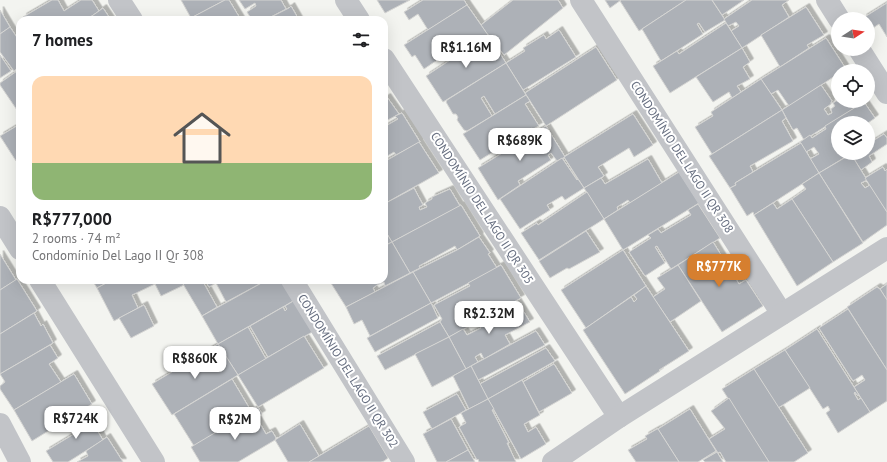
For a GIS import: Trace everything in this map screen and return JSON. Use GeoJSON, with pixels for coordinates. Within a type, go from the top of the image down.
{"type":"FeatureCollection","features":[{"type":"Feature","properties":{"kind":"street"},"geometry":{"type":"LineString","coordinates":[[119,0],[129,16]]}},
{"type":"Feature","properties":{"kind":"street"},"geometry":{"type":"LineString","coordinates":[[346,0],[356,16]]}},
{"type":"Feature","properties":{"kind":"street","name":"CONDOMÍNIO DEL LAGO II QR 308"},"geometry":{"type":"LineString","coordinates":[[581,0],[782,314]]}},
{"type":"Feature","properties":{"kind":"street"},"geometry":{"type":"LineString","coordinates":[[827,0],[835,12]]}},
{"type":"Feature","properties":{"kind":"street"},"geometry":{"type":"LineString","coordinates":[[863,56],[887,93]]}},
{"type":"Feature","properties":{"kind":"street","name":"CONDOMÍNIO DEL LAGO II QR 305"},"geometry":{"type":"LineString","coordinates":[[388,65],[619,417]]}},
{"type":"Feature","properties":{"kind":"street"},"geometry":{"type":"LineString","coordinates":[[0,217],[16,243]]}},
{"type":"Feature","properties":{"kind":"street"},"geometry":{"type":"LineString","coordinates":[[553,462],[619,417],[887,248]]}},
{"type":"Feature","properties":{"kind":"street"},"geometry":{"type":"LineString","coordinates":[[43,284],[154,462]]}},
{"type":"Feature","properties":{"kind":"street","name":"CONDOMÍNIO DEL LAGO II QR 302"},"geometry":{"type":"LineString","coordinates":[[294,284],[404,462]]}},
{"type":"Feature","properties":{"kind":"street"},"geometry":{"type":"LineString","coordinates":[[0,424],[20,462]]}},
{"type":"Feature","properties":{"kind":"building"},"geometry":{"type":"Polygon","coordinates":[[[52,0],[58,0],[64,11],[81,0],[92,0],[99,11],[92,16],[25,16],[52,0]]]}},
{"type":"Feature","properties":{"kind":"building"},"geometry":{"type":"Polygon","coordinates":[[[181,0],[225,0],[195,16],[190,16],[181,0]]]}},
{"type":"Feature","properties":{"kind":"building"},"geometry":{"type":"Polygon","coordinates":[[[225,0],[229,0],[239,16],[195,16],[225,0]]]}},
{"type":"Feature","properties":{"kind":"building"},"geometry":{"type":"Polygon","coordinates":[[[239,0],[281,0],[286,9],[273,16],[250,16],[247,12],[256,6],[255,3],[245,9],[239,0]]]}},
{"type":"Feature","properties":{"kind":"building"},"geometry":{"type":"Polygon","coordinates":[[[377,0],[410,0],[385,13],[377,0]]]}},
{"type":"Feature","properties":{"kind":"building"},"geometry":{"type":"Polygon","coordinates":[[[423,0],[464,0],[467,5],[428,30],[418,14],[409,20],[404,12],[423,0]]]}},
{"type":"Feature","properties":{"kind":"building"},"geometry":{"type":"Polygon","coordinates":[[[513,0],[558,0],[563,8],[504,55],[481,25],[513,0]]]}},
{"type":"Feature","properties":{"kind":"building"},"geometry":{"type":"Polygon","coordinates":[[[605,0],[621,0],[610,8],[605,0]]]}},
{"type":"Feature","properties":{"kind":"building"},"geometry":{"type":"Polygon","coordinates":[[[686,0],[639,31],[620,1],[686,0]]]}},
{"type":"Feature","properties":{"kind":"building"},"geometry":{"type":"Polygon","coordinates":[[[686,0],[712,0],[725,20],[705,32],[699,23],[697,24],[703,34],[661,61],[642,29],[686,0]]]}},
{"type":"Feature","properties":{"kind":"building"},"geometry":{"type":"Polygon","coordinates":[[[712,0],[744,0],[722,15],[712,0]]]}},
{"type":"Feature","properties":{"kind":"building"},"geometry":{"type":"Polygon","coordinates":[[[752,0],[789,0],[782,5],[789,17],[742,48],[731,31],[739,26],[736,22],[728,26],[724,19],[752,0]]]}},
{"type":"Feature","properties":{"kind":"building"},"geometry":{"type":"Polygon","coordinates":[[[887,3],[887,37],[879,24],[875,27],[875,12],[873,12],[887,3]]]}},
{"type":"Feature","properties":{"kind":"building"},"geometry":{"type":"Polygon","coordinates":[[[467,5],[488,35],[459,54],[455,48],[424,69],[415,55],[412,57],[404,45],[467,5]]]}},
{"type":"Feature","properties":{"kind":"building"},"geometry":{"type":"Polygon","coordinates":[[[291,6],[297,16],[273,16],[291,6]]]}},
{"type":"Feature","properties":{"kind":"building"},"geometry":{"type":"Polygon","coordinates":[[[806,7],[824,35],[807,45],[809,48],[780,67],[761,35],[806,7]]]}},
{"type":"Feature","properties":{"kind":"building"},"geometry":{"type":"Polygon","coordinates":[[[103,8],[108,16],[92,16],[103,8]]]}},
{"type":"Feature","properties":{"kind":"building"},"geometry":{"type":"Polygon","coordinates":[[[0,10],[10,27],[0,34],[0,10]]]}},
{"type":"Feature","properties":{"kind":"building"},"geometry":{"type":"Polygon","coordinates":[[[726,23],[742,48],[670,93],[653,66],[677,51],[679,54],[726,23]]]}},
{"type":"Feature","properties":{"kind":"building"},"geometry":{"type":"Polygon","coordinates":[[[10,27],[16,36],[16,69],[14,71],[0,52],[0,34],[10,27]]]}},
{"type":"Feature","properties":{"kind":"building"},"geometry":{"type":"Polygon","coordinates":[[[559,30],[576,57],[523,90],[506,63],[525,51],[523,48],[544,35],[546,39],[559,30]]]}},
{"type":"Feature","properties":{"kind":"building"},"geometry":{"type":"Polygon","coordinates":[[[488,35],[506,63],[443,102],[426,76],[488,35]]]}},
{"type":"Feature","properties":{"kind":"building"},"geometry":{"type":"Polygon","coordinates":[[[826,38],[831,46],[831,56],[838,56],[843,64],[831,64],[831,79],[789,106],[778,90],[771,94],[761,79],[826,38]]]}},
{"type":"Feature","properties":{"kind":"building"},"geometry":{"type":"Polygon","coordinates":[[[596,47],[617,80],[546,126],[525,93],[596,47]]]}},
{"type":"Feature","properties":{"kind":"building"},"geometry":{"type":"Polygon","coordinates":[[[742,48],[750,62],[743,67],[750,79],[737,86],[741,92],[732,98],[729,92],[713,102],[696,77],[742,48]]]}},
{"type":"Feature","properties":{"kind":"building"},"geometry":{"type":"Polygon","coordinates":[[[0,55],[11,71],[0,78],[0,55]]]}},
{"type":"Feature","properties":{"kind":"building"},"geometry":{"type":"Polygon","coordinates":[[[506,63],[526,95],[495,114],[484,96],[481,98],[492,116],[467,131],[464,130],[457,120],[458,117],[456,114],[453,114],[446,102],[447,100],[506,63]]]}},
{"type":"Feature","properties":{"kind":"building"},"geometry":{"type":"Polygon","coordinates":[[[16,72],[16,109],[0,85],[0,83],[16,72]]]}},
{"type":"Feature","properties":{"kind":"building"},"geometry":{"type":"Polygon","coordinates":[[[761,79],[782,110],[712,154],[695,127],[713,116],[711,112],[761,79]]]}},
{"type":"Feature","properties":{"kind":"building"},"geometry":{"type":"Polygon","coordinates":[[[821,85],[831,100],[831,104],[824,109],[828,115],[832,113],[831,109],[832,108],[855,108],[842,116],[831,116],[831,123],[804,140],[797,128],[793,130],[782,110],[821,85]]]}},
{"type":"Feature","properties":{"kind":"building"},"geometry":{"type":"Polygon","coordinates":[[[526,95],[530,101],[525,104],[539,126],[533,129],[532,128],[480,160],[463,134],[526,95]]]}},
{"type":"Feature","properties":{"kind":"building"},"geometry":{"type":"Polygon","coordinates":[[[388,98],[399,114],[388,120],[388,98]]]}},
{"type":"Feature","properties":{"kind":"building"},"geometry":{"type":"Polygon","coordinates":[[[854,108],[868,108],[874,116],[841,116],[854,108]]]}},
{"type":"Feature","properties":{"kind":"building"},"geometry":{"type":"Polygon","coordinates":[[[782,110],[786,118],[782,121],[793,141],[750,166],[753,172],[735,183],[736,185],[730,188],[709,156],[782,110]]]}},
{"type":"Feature","properties":{"kind":"building"},"geometry":{"type":"Polygon","coordinates":[[[402,113],[420,142],[396,155],[394,152],[388,156],[388,125],[398,119],[395,116],[402,113]]]}},
{"type":"Feature","properties":{"kind":"building"},"geometry":{"type":"Polygon","coordinates":[[[633,114],[653,145],[634,157],[629,148],[598,167],[604,176],[584,188],[564,157],[633,114]]]}},
{"type":"Feature","properties":{"kind":"building"},"geometry":{"type":"Polygon","coordinates":[[[831,122],[831,160],[840,160],[819,173],[810,159],[819,154],[814,147],[806,152],[800,142],[810,135],[812,138],[826,129],[825,126],[831,122]]]}},
{"type":"Feature","properties":{"kind":"building"},"geometry":{"type":"Polygon","coordinates":[[[16,126],[16,161],[0,136],[16,126]]]}},
{"type":"Feature","properties":{"kind":"building"},"geometry":{"type":"Polygon","coordinates":[[[546,126],[565,157],[557,161],[551,153],[548,155],[551,160],[518,181],[520,185],[498,200],[478,168],[546,126]]]}},
{"type":"Feature","properties":{"kind":"building"},"geometry":{"type":"Polygon","coordinates":[[[884,134],[887,138],[887,144],[875,152],[875,140],[884,134]]]}},
{"type":"Feature","properties":{"kind":"building"},"geometry":{"type":"Polygon","coordinates":[[[419,142],[439,173],[388,202],[388,160],[419,142]]]}},
{"type":"Feature","properties":{"kind":"building"},"geometry":{"type":"Polygon","coordinates":[[[801,143],[819,173],[754,215],[753,212],[747,216],[730,188],[736,185],[735,183],[801,143]]]}},
{"type":"Feature","properties":{"kind":"building"},"geometry":{"type":"Polygon","coordinates":[[[562,158],[584,188],[565,200],[562,196],[547,205],[550,210],[520,229],[500,199],[562,158]]]}},
{"type":"Feature","properties":{"kind":"building"},"geometry":{"type":"Polygon","coordinates":[[[648,159],[662,183],[630,203],[628,200],[617,207],[618,210],[604,219],[584,188],[601,178],[605,184],[648,159]]]}},
{"type":"Feature","properties":{"kind":"building"},"geometry":{"type":"Polygon","coordinates":[[[841,160],[855,160],[867,180],[861,183],[865,188],[870,185],[887,212],[887,225],[863,242],[819,173],[841,160]]]}},
{"type":"Feature","properties":{"kind":"building"},"geometry":{"type":"Polygon","coordinates":[[[855,160],[871,160],[872,162],[861,170],[855,160]]]}},
{"type":"Feature","properties":{"kind":"building"},"geometry":{"type":"Polygon","coordinates":[[[883,167],[885,171],[887,169],[887,212],[865,178],[883,167]]]}},
{"type":"Feature","properties":{"kind":"building"},"geometry":{"type":"Polygon","coordinates":[[[679,172],[699,203],[623,250],[604,219],[679,172]]]}},
{"type":"Feature","properties":{"kind":"building"},"geometry":{"type":"Polygon","coordinates":[[[819,173],[863,243],[833,262],[792,199],[806,189],[802,184],[819,173]]]}},
{"type":"Feature","properties":{"kind":"building"},"geometry":{"type":"Polygon","coordinates":[[[414,188],[423,205],[419,207],[420,210],[427,207],[425,203],[432,199],[432,197],[450,189],[460,206],[392,242],[388,236],[388,202],[414,188]]]}},
{"type":"Feature","properties":{"kind":"building"},"geometry":{"type":"Polygon","coordinates":[[[587,192],[604,219],[539,260],[521,233],[537,223],[538,225],[587,192]]]}},
{"type":"Feature","properties":{"kind":"building"},"geometry":{"type":"Polygon","coordinates":[[[792,199],[833,262],[797,286],[754,215],[773,203],[777,209],[792,199]]]}},
{"type":"Feature","properties":{"kind":"building"},"geometry":{"type":"Polygon","coordinates":[[[698,204],[720,238],[671,269],[657,246],[655,247],[665,263],[645,276],[629,252],[651,238],[648,235],[658,229],[661,233],[691,215],[688,210],[698,204]]]}},
{"type":"Feature","properties":{"kind":"building"},"geometry":{"type":"Polygon","coordinates":[[[461,205],[480,236],[457,250],[455,246],[419,266],[420,268],[410,273],[392,242],[461,205]]]}},
{"type":"Feature","properties":{"kind":"building"},"geometry":{"type":"Polygon","coordinates":[[[586,231],[600,252],[550,278],[539,261],[586,231]]]}},
{"type":"Feature","properties":{"kind":"building"},"geometry":{"type":"Polygon","coordinates":[[[388,236],[392,242],[388,244],[388,236]]]}},
{"type":"Feature","properties":{"kind":"building"},"geometry":{"type":"Polygon","coordinates":[[[479,237],[490,253],[488,254],[497,268],[431,303],[413,272],[479,237]]]}},
{"type":"Feature","properties":{"kind":"building"},"geometry":{"type":"Polygon","coordinates":[[[392,242],[410,273],[385,286],[384,284],[388,284],[388,244],[392,242]]]}},
{"type":"Feature","properties":{"kind":"building"},"geometry":{"type":"Polygon","coordinates":[[[713,242],[739,284],[746,280],[763,306],[722,332],[678,265],[713,242]]]}},
{"type":"Feature","properties":{"kind":"building"},"geometry":{"type":"Polygon","coordinates":[[[623,250],[646,286],[586,328],[561,290],[623,250]]]}},
{"type":"Feature","properties":{"kind":"building"},"geometry":{"type":"Polygon","coordinates":[[[0,254],[16,280],[0,290],[0,254]]]}},
{"type":"Feature","properties":{"kind":"building"},"geometry":{"type":"Polygon","coordinates":[[[501,265],[521,298],[449,337],[440,322],[442,319],[434,305],[470,286],[468,283],[501,265]]]}},
{"type":"Feature","properties":{"kind":"building"},"geometry":{"type":"Polygon","coordinates":[[[678,265],[701,301],[670,322],[653,297],[665,289],[657,278],[678,265]]]}},
{"type":"Feature","properties":{"kind":"building"},"geometry":{"type":"Polygon","coordinates":[[[413,272],[431,303],[370,336],[362,320],[354,324],[346,307],[413,272]]]}},
{"type":"Feature","properties":{"kind":"building"},"geometry":{"type":"Polygon","coordinates":[[[16,280],[16,284],[20,284],[37,311],[0,334],[0,290],[16,280]]]}},
{"type":"Feature","properties":{"kind":"building"},"geometry":{"type":"Polygon","coordinates":[[[94,284],[104,284],[97,288],[94,284]]]}},
{"type":"Feature","properties":{"kind":"building"},"geometry":{"type":"Polygon","coordinates":[[[104,284],[155,284],[132,295],[138,308],[114,321],[97,288],[104,284]]]}},
{"type":"Feature","properties":{"kind":"building"},"geometry":{"type":"Polygon","coordinates":[[[155,284],[184,285],[161,296],[155,284]]]}},
{"type":"Feature","properties":{"kind":"building"},"geometry":{"type":"Polygon","coordinates":[[[183,284],[204,284],[217,307],[202,316],[183,284]]]}},
{"type":"Feature","properties":{"kind":"building"},"geometry":{"type":"Polygon","coordinates":[[[207,284],[214,284],[209,287],[207,284]]]}},
{"type":"Feature","properties":{"kind":"building"},"geometry":{"type":"Polygon","coordinates":[[[217,284],[260,284],[226,302],[217,284]]]}},
{"type":"Feature","properties":{"kind":"building"},"geometry":{"type":"Polygon","coordinates":[[[260,284],[285,284],[295,300],[218,344],[202,316],[260,284]]]}},
{"type":"Feature","properties":{"kind":"building"},"geometry":{"type":"Polygon","coordinates":[[[332,284],[379,284],[373,288],[375,292],[346,307],[332,284]]]}},
{"type":"Feature","properties":{"kind":"building"},"geometry":{"type":"Polygon","coordinates":[[[887,284],[887,300],[880,289],[887,284]]]}},
{"type":"Feature","properties":{"kind":"building"},"geometry":{"type":"Polygon","coordinates":[[[646,286],[689,351],[625,394],[583,330],[631,297],[634,302],[637,299],[634,295],[646,286]]]}},
{"type":"Feature","properties":{"kind":"building"},"geometry":{"type":"Polygon","coordinates":[[[877,287],[887,300],[887,370],[847,307],[877,287]]]}},
{"type":"Feature","properties":{"kind":"building"},"geometry":{"type":"Polygon","coordinates":[[[295,300],[314,331],[268,357],[250,326],[283,307],[285,311],[287,309],[285,306],[295,300]]]}},
{"type":"Feature","properties":{"kind":"building"},"geometry":{"type":"Polygon","coordinates":[[[517,301],[530,322],[505,335],[510,344],[484,359],[481,353],[475,357],[478,362],[466,369],[449,337],[463,329],[467,335],[481,328],[477,322],[517,301]]]}},
{"type":"Feature","properties":{"kind":"building"},"geometry":{"type":"Polygon","coordinates":[[[431,303],[438,318],[375,352],[367,338],[431,303]]]}},
{"type":"Feature","properties":{"kind":"building"},"geometry":{"type":"Polygon","coordinates":[[[144,305],[154,326],[131,338],[119,318],[144,305]]]}},
{"type":"Feature","properties":{"kind":"building"},"geometry":{"type":"Polygon","coordinates":[[[848,309],[887,370],[887,401],[870,412],[854,387],[865,380],[862,375],[853,381],[819,328],[848,309]]]}},
{"type":"Feature","properties":{"kind":"building"},"geometry":{"type":"Polygon","coordinates":[[[34,313],[41,326],[43,324],[53,343],[0,374],[0,334],[34,313]]]}},
{"type":"Feature","properties":{"kind":"building"},"geometry":{"type":"Polygon","coordinates":[[[440,322],[449,337],[385,370],[377,356],[440,322]]]}},
{"type":"Feature","properties":{"kind":"building"},"geometry":{"type":"Polygon","coordinates":[[[248,327],[266,359],[238,375],[218,344],[248,327]]]}},
{"type":"Feature","properties":{"kind":"building"},"geometry":{"type":"Polygon","coordinates":[[[817,329],[859,395],[855,392],[854,393],[858,400],[861,398],[870,412],[838,433],[826,413],[830,410],[828,406],[823,409],[785,350],[817,329]]]}},
{"type":"Feature","properties":{"kind":"building"},"geometry":{"type":"Polygon","coordinates":[[[536,331],[545,345],[478,380],[471,366],[536,331]]]}},
{"type":"Feature","properties":{"kind":"building"},"geometry":{"type":"Polygon","coordinates":[[[304,336],[324,368],[258,407],[238,375],[304,336]]]}},
{"type":"Feature","properties":{"kind":"building"},"geometry":{"type":"Polygon","coordinates":[[[449,337],[466,369],[432,387],[415,354],[449,337]]]}},
{"type":"Feature","properties":{"kind":"building"},"geometry":{"type":"Polygon","coordinates":[[[218,344],[238,375],[172,415],[152,384],[218,344]]]}},
{"type":"Feature","properties":{"kind":"building"},"geometry":{"type":"Polygon","coordinates":[[[50,345],[58,358],[49,364],[61,382],[14,410],[0,389],[0,386],[5,382],[0,374],[50,345]]]}},
{"type":"Feature","properties":{"kind":"building"},"geometry":{"type":"Polygon","coordinates":[[[546,348],[555,361],[488,399],[480,384],[546,348]]]}},
{"type":"Feature","properties":{"kind":"building"},"geometry":{"type":"Polygon","coordinates":[[[785,350],[810,388],[778,408],[754,369],[785,350]]]}},
{"type":"Feature","properties":{"kind":"building"},"geometry":{"type":"Polygon","coordinates":[[[554,364],[572,393],[539,412],[523,382],[554,364]]]}},
{"type":"Feature","properties":{"kind":"building"},"geometry":{"type":"Polygon","coordinates":[[[471,366],[488,399],[469,409],[453,376],[471,366]]]}},
{"type":"Feature","properties":{"kind":"building"},"geometry":{"type":"Polygon","coordinates":[[[754,369],[808,453],[794,462],[769,462],[722,389],[754,369]]]}},
{"type":"Feature","properties":{"kind":"building"},"geometry":{"type":"Polygon","coordinates":[[[74,374],[92,404],[32,441],[14,410],[74,374]]]}},
{"type":"Feature","properties":{"kind":"building"},"geometry":{"type":"Polygon","coordinates":[[[232,379],[251,411],[194,446],[174,414],[232,379]]]}},
{"type":"Feature","properties":{"kind":"building"},"geometry":{"type":"Polygon","coordinates":[[[522,380],[540,415],[524,424],[528,432],[536,427],[546,444],[521,459],[488,399],[522,380]]]}},
{"type":"Feature","properties":{"kind":"building"},"geometry":{"type":"Polygon","coordinates":[[[457,394],[466,410],[432,429],[423,412],[457,394]]]}},
{"type":"Feature","properties":{"kind":"building"},"geometry":{"type":"Polygon","coordinates":[[[729,398],[769,462],[726,462],[709,439],[725,429],[711,411],[729,398]]]}},
{"type":"Feature","properties":{"kind":"building"},"geometry":{"type":"Polygon","coordinates":[[[488,399],[494,409],[492,410],[509,443],[507,443],[516,462],[479,462],[459,427],[466,423],[461,413],[488,399]]]}},
{"type":"Feature","properties":{"kind":"building"},"geometry":{"type":"Polygon","coordinates":[[[258,407],[262,414],[256,417],[266,434],[272,431],[276,438],[275,440],[238,462],[200,462],[191,447],[258,407]]]}},
{"type":"Feature","properties":{"kind":"building"},"geometry":{"type":"Polygon","coordinates":[[[690,409],[716,451],[698,462],[679,462],[658,429],[690,409]]]}},
{"type":"Feature","properties":{"kind":"building"},"geometry":{"type":"Polygon","coordinates":[[[86,412],[103,440],[68,462],[53,462],[46,451],[74,434],[67,422],[86,412]]]}},
{"type":"Feature","properties":{"kind":"building"},"geometry":{"type":"Polygon","coordinates":[[[451,419],[468,450],[446,462],[437,462],[423,434],[451,419]]]}},
{"type":"Feature","properties":{"kind":"building"},"geometry":{"type":"Polygon","coordinates":[[[300,424],[319,456],[309,462],[288,462],[275,440],[300,424]]]}},
{"type":"Feature","properties":{"kind":"building"},"geometry":{"type":"Polygon","coordinates":[[[369,426],[388,458],[384,461],[309,462],[369,426]]]}},
{"type":"Feature","properties":{"kind":"building"},"geometry":{"type":"Polygon","coordinates":[[[657,429],[679,462],[636,462],[628,450],[647,439],[645,436],[657,429]]]}},
{"type":"Feature","properties":{"kind":"building"},"geometry":{"type":"Polygon","coordinates":[[[107,437],[123,462],[77,462],[88,456],[86,451],[107,437]]]}},
{"type":"Feature","properties":{"kind":"building"},"geometry":{"type":"Polygon","coordinates":[[[468,450],[475,462],[446,462],[468,450]]]}},
{"type":"Feature","properties":{"kind":"building"},"geometry":{"type":"Polygon","coordinates":[[[717,452],[723,462],[705,462],[703,460],[717,452]]]}}]}
